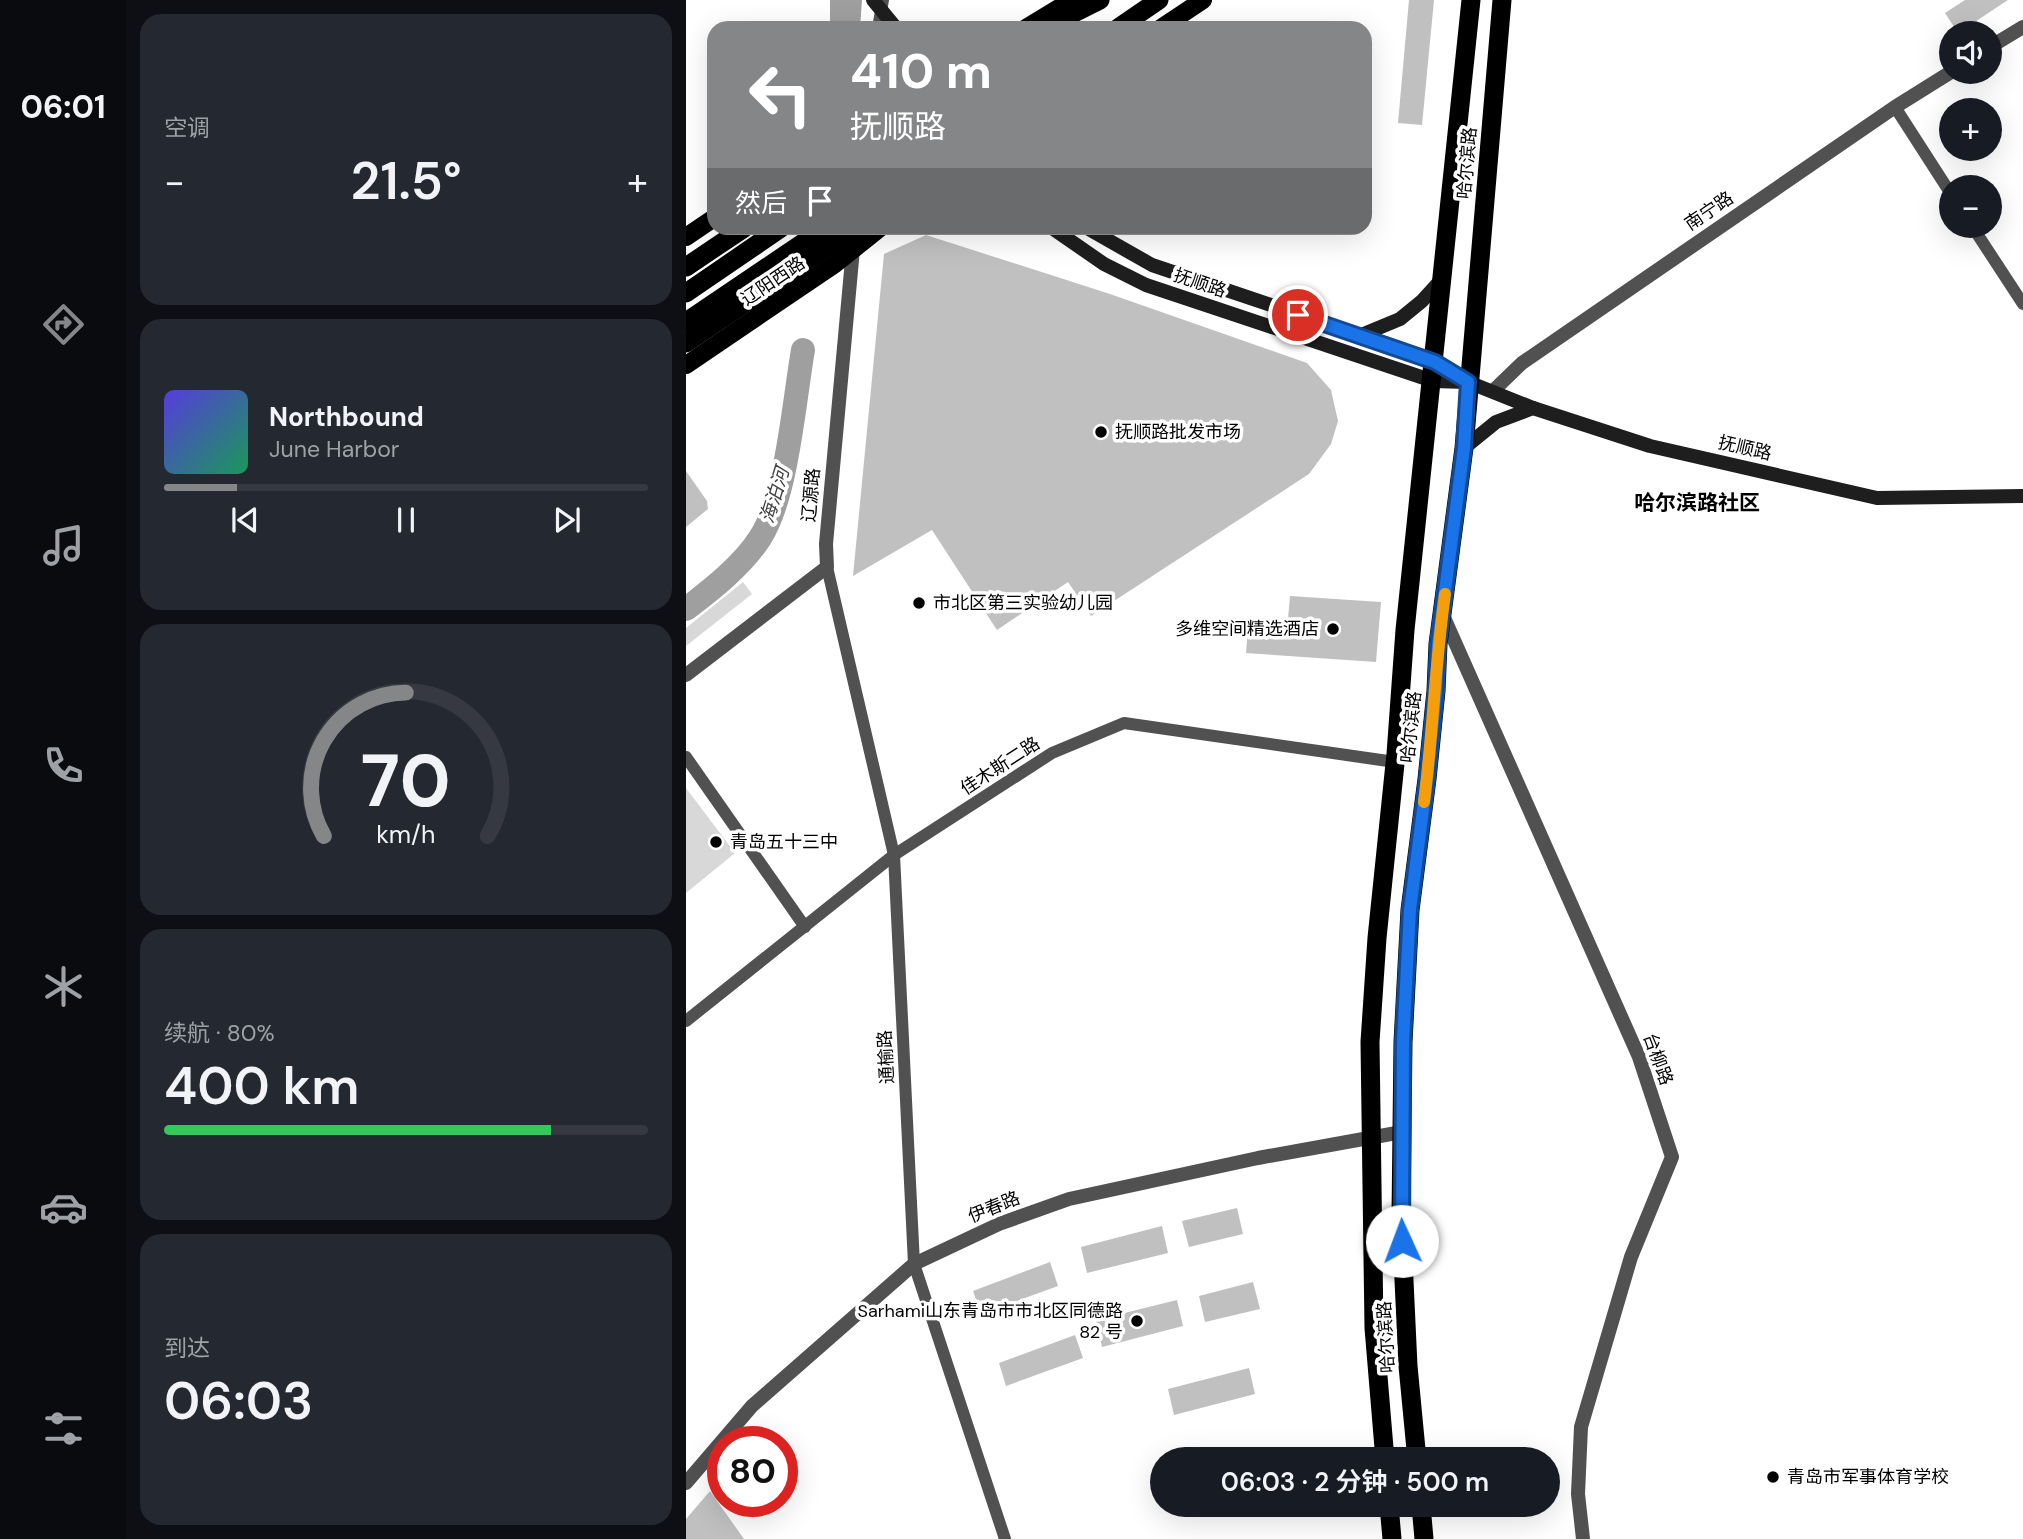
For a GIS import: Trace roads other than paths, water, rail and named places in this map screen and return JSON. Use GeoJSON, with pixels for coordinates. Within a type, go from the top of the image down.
{"type":"FeatureCollection","features":[{"type":"Feature","properties":{"kind":"highway"},"geometry":{"type":"LineString","coordinates":[[1058,21],[1100,0]]}},
{"type":"Feature","properties":{"kind":"highway"},"geometry":{"type":"LineString","coordinates":[[1084,21],[1115,0]]}},
{"type":"Feature","properties":{"kind":"highway"},"geometry":{"type":"LineString","coordinates":[[1129,21],[1161,0]]}},
{"type":"Feature","properties":{"kind":"highway"},"geometry":{"type":"LineString","coordinates":[[1138,21],[1161,0]]}},
{"type":"Feature","properties":{"kind":"highway","name":"哈尔滨路"},"geometry":{"type":"LineString","coordinates":[[1384,1447],[1374,1328],[1370,1042],[1405,630],[1471,0]]}},
{"type":"Feature","properties":{"kind":"highway","name":"哈尔滨路"},"geometry":{"type":"LineString","coordinates":[[1416,1447],[1408,1366],[1401,1216],[1403,1042],[1410,910],[1427,779],[1442,613],[1464,448],[1503,0]]}},
{"type":"Feature","properties":{"kind":"highway"},"geometry":{"type":"LineString","coordinates":[[686,267],[734,235]]}},
{"type":"Feature","properties":{"kind":"highway"},"geometry":{"type":"LineString","coordinates":[[686,293],[771,235]]}},
{"type":"Feature","properties":{"kind":"highway"},"geometry":{"type":"LineString","coordinates":[[686,322],[815,235]]}},
{"type":"Feature","properties":{"kind":"highway"},"geometry":{"type":"LineString","coordinates":[[686,343],[846,235]]}},
{"type":"Feature","properties":{"kind":"highway"},"geometry":{"type":"LineString","coordinates":[[1390,1517],[1392,1539]]}},
{"type":"Feature","properties":{"kind":"highway"},"geometry":{"type":"LineString","coordinates":[[1422,1517],[1424,1539]]}},
{"type":"Feature","properties":{"kind":"main road"},"geometry":{"type":"LineString","coordinates":[[1038,21],[1072,0]]}},
{"type":"Feature","properties":{"kind":"main road"},"geometry":{"type":"LineString","coordinates":[[1172,21],[1203,0]]}},
{"type":"Feature","properties":{"kind":"main road"},"geometry":{"type":"LineString","coordinates":[[879,3],[891,21]]}},
{"type":"Feature","properties":{"kind":"main road"},"geometry":{"type":"LineString","coordinates":[[686,237],[707,223]]}},
{"type":"Feature","properties":{"kind":"main road","name":"辽阳西路"},"geometry":{"type":"LineString","coordinates":[[686,365],[835,264],[871,235]]}},
{"type":"Feature","properties":{"kind":"main road","name":"抚顺路"},"geometry":{"type":"LineString","coordinates":[[1062,235],[1104,264],[1146,285],[1494,390],[1533,408],[1650,446],[1877,498],[2023,496]]}},
{"type":"Feature","properties":{"kind":"main road","name":"抚顺路"},"geometry":{"type":"LineString","coordinates":[[1099,235],[1152,265],[1359,336],[1434,371]]}},
{"type":"Feature","properties":{"kind":"main road"},"geometry":{"type":"LineString","coordinates":[[1359,336],[1400,320],[1443,278]]}},
{"type":"Feature","properties":{"kind":"main road"},"geometry":{"type":"LineString","coordinates":[[1464,448],[1496,422],[1533,408]]}},
{"type":"Feature","properties":{"kind":"street"},"geometry":{"type":"LineString","coordinates":[[878,21],[879,3]]}},
{"type":"Feature","properties":{"kind":"street"},"geometry":{"type":"LineString","coordinates":[[2002,40],[2023,27]]}},
{"type":"Feature","properties":{"kind":"street","name":"南宁路"},"geometry":{"type":"LineString","coordinates":[[1494,390],[1522,363],[1939,80]]}},
{"type":"Feature","properties":{"kind":"street"},"geometry":{"type":"LineString","coordinates":[[1895,107],[1939,175]]}},
{"type":"Feature","properties":{"kind":"street"},"geometry":{"type":"LineString","coordinates":[[1980,238],[2023,304]]}},
{"type":"Feature","properties":{"kind":"street","name":"辽源路"},"geometry":{"type":"LineString","coordinates":[[827,567],[826,544],[853,250]]}},
{"type":"Feature","properties":{"kind":"street"},"geometry":{"type":"LineString","coordinates":[[686,676],[827,567]]}},
{"type":"Feature","properties":{"kind":"street","name":"通榆路"},"geometry":{"type":"LineString","coordinates":[[827,567],[894,855],[914,1264],[1005,1539]]}},
{"type":"Feature","properties":{"kind":"street","name":"台柳路"},"geometry":{"type":"LineString","coordinates":[[1442,613],[1639,1057],[1672,1157],[1631,1257],[1581,1427],[1578,1494],[1583,1539]]}},
{"type":"Feature","properties":{"kind":"street","name":"佳木斯二路"},"geometry":{"type":"LineString","coordinates":[[686,1021],[894,855],[1052,753],[1124,723],[1395,762]]}},
{"type":"Feature","properties":{"kind":"street"},"geometry":{"type":"LineString","coordinates":[[686,757],[804,927]]}},
{"type":"Feature","properties":{"kind":"street","name":"伊春路"},"geometry":{"type":"LineString","coordinates":[[686,1483],[752,1406],[914,1264],[999,1224],[1069,1199],[1258,1158],[1402,1132]]}},
{"type":"Feature","properties":{"kind":"waterway","name":"海泊河"},"geometry":{"type":"LineString","coordinates":[[686,609],[745,558],[769,520],[783,474],[803,350]]}},
{"type":"Feature","properties":{"kind":"place","name":"抚顺路批发市场"},"geometry":{"type":"Point","coordinates":[1101,432]}},
{"type":"Feature","properties":{"kind":"place","name":"市北区第三实验幼儿园"},"geometry":{"type":"Point","coordinates":[919,603]}},
{"type":"Feature","properties":{"kind":"place","name":"多维空间精选酒店"},"geometry":{"type":"Point","coordinates":[1333,629]}},
{"type":"Feature","properties":{"kind":"place","name":"青岛五十三中"},"geometry":{"type":"Point","coordinates":[716,842]}},
{"type":"Feature","properties":{"kind":"place","name":"Sarhami山东青岛市市北区同德路 82 号"},"geometry":{"type":"Point","coordinates":[1137,1321]}},
{"type":"Feature","properties":{"kind":"place","name":"青岛市军事体育学校"},"geometry":{"type":"Point","coordinates":[1773,1477]}},
{"type":"Feature","properties":{"kind":"district","name":"哈尔滨路社区"},"geometry":{"type":"Point","coordinates":[1697,503]}}]}
